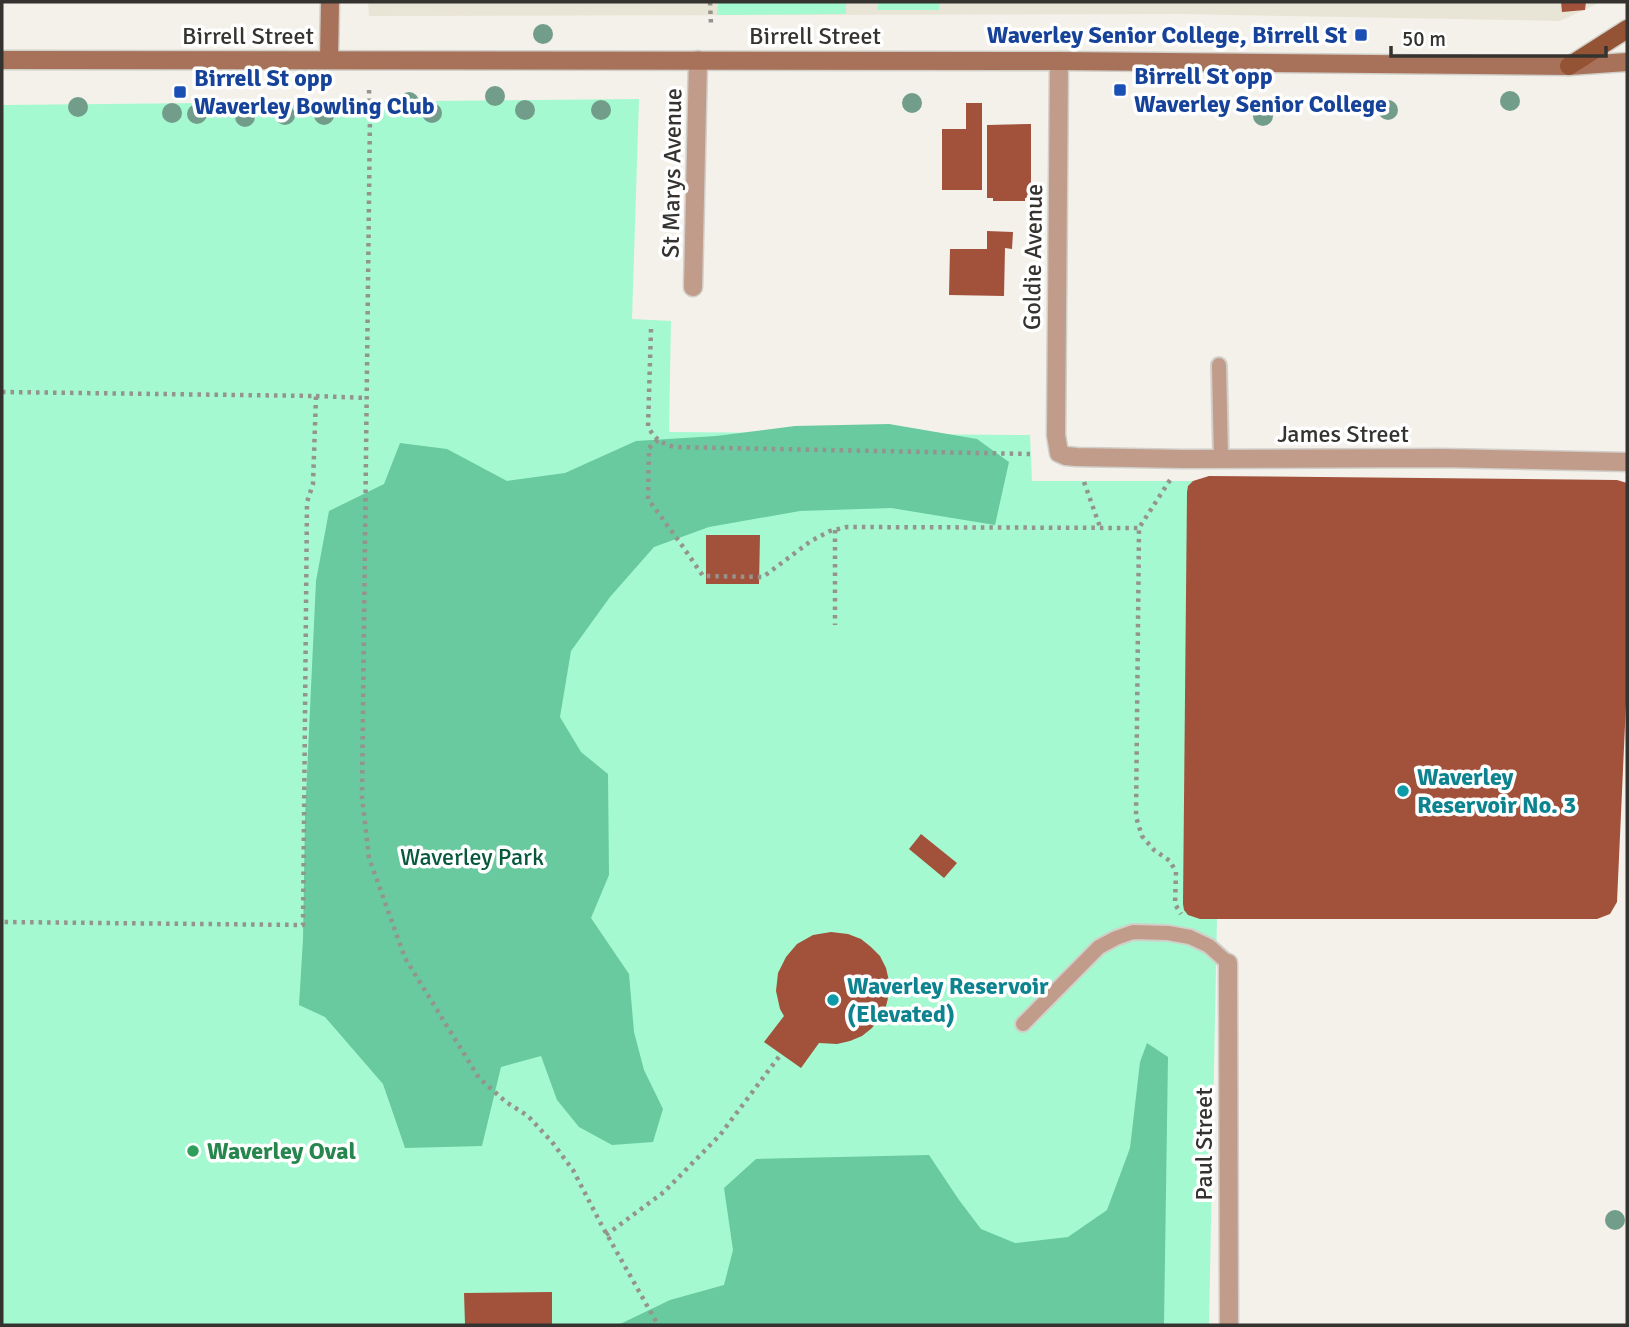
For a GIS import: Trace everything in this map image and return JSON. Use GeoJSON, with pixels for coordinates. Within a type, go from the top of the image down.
{"type":"FeatureCollection","features":[{"type":"Feature","properties":{"kind":"main road"},"geometry":{"type":"LineString","coordinates":[[329,60],[330,2]]}},
{"type":"Feature","properties":{"kind":"main road"},"geometry":{"type":"LineString","coordinates":[[1569,66],[1627,29]]}},
{"type":"Feature","properties":{"kind":"main road","name":"Birrell Street"},"geometry":{"type":"LineString","coordinates":[[2,60],[1059,61],[1569,66],[1627,62]]}},
{"type":"Feature","properties":{"kind":"street","name":"St Marys Avenue"},"geometry":{"type":"LineString","coordinates":[[693,287],[698,60]]}},
{"type":"Feature","properties":{"kind":"street","name":"Goldie Avenue"},"geometry":{"type":"LineString","coordinates":[[1059,61],[1056,435],[1059,453]]}},
{"type":"Feature","properties":{"kind":"street","name":"James Street"},"geometry":{"type":"LineString","coordinates":[[1059,453],[1077,457],[1184,459],[1442,458],[1627,462]]}},
{"type":"Feature","properties":{"kind":"street","name":"Paul Street"},"geometry":{"type":"LineString","coordinates":[[1228,963],[1229,1325]]}},
{"type":"Feature","properties":{"kind":"lane"},"geometry":{"type":"LineString","coordinates":[[1219,365],[1221,459]]}},
{"type":"Feature","properties":{"kind":"lane"},"geometry":{"type":"LineString","coordinates":[[1023,1024],[1099,947],[1133,932],[1168,933],[1189,937],[1209,946],[1228,963]]}},
{"type":"Feature","properties":{"kind":"path"},"geometry":{"type":"LineString","coordinates":[[710,2],[711,24]]}},
{"type":"Feature","properties":{"kind":"path"},"geometry":{"type":"LineString","coordinates":[[369,90],[362,797],[369,858],[405,958],[479,1079],[528,1116],[573,1170],[606,1235],[658,1325]]}},
{"type":"Feature","properties":{"kind":"path"},"geometry":{"type":"LineString","coordinates":[[652,329],[648,427],[653,436],[664,444],[675,447],[1030,454]]}},
{"type":"Feature","properties":{"kind":"path"},"geometry":{"type":"LineString","coordinates":[[2,392],[367,398]]}},
{"type":"Feature","properties":{"kind":"path"},"geometry":{"type":"LineString","coordinates":[[2,922],[303,925],[307,502],[313,484],[316,397]]}},
{"type":"Feature","properties":{"kind":"path"},"geometry":{"type":"LineString","coordinates":[[658,440],[649,448],[648,499],[703,576],[763,577],[811,541],[847,527],[1139,528]]}},
{"type":"Feature","properties":{"kind":"path"},"geometry":{"type":"LineString","coordinates":[[1183,917],[1175,904],[1175,872],[1170,861],[1154,850],[1142,836],[1136,817],[1139,528],[1184,459]]}},
{"type":"Feature","properties":{"kind":"path"},"geometry":{"type":"LineString","coordinates":[[1084,482],[1101,528]]}},
{"type":"Feature","properties":{"kind":"path"},"geometry":{"type":"LineString","coordinates":[[835,530],[835,625]]}},
{"type":"Feature","properties":{"kind":"path"},"geometry":{"type":"LineString","coordinates":[[606,1235],[664,1192],[720,1135],[781,1054]]}},
{"type":"Feature","properties":{"kind":"shaded area"},"geometry":{"type":"Polygon","coordinates":[[[368,2],[1601,2],[1560,21],[1181,14],[369,16],[368,2]]]}},
{"type":"Feature","properties":{"kind":"green space"},"geometry":{"type":"Polygon","coordinates":[[[718,2],[846,2],[846,14],[717,15],[718,2]]]}},
{"type":"Feature","properties":{"kind":"green space"},"geometry":{"type":"Polygon","coordinates":[[[878,2],[940,2],[939,10],[878,10],[878,2]]]}},
{"type":"Feature","properties":{"kind":"green space","name":"Waverley Park"},"geometry":{"type":"Polygon","coordinates":[[[639,99],[632,319],[671,321],[669,432],[1030,435],[1032,481],[1193,481],[1189,915],[1217,918],[1209,1325],[2,1325],[2,105],[639,99]]]}},
{"type":"Feature","properties":{"kind":"green space"},"geometry":{"type":"Polygon","coordinates":[[[889,424],[977,439],[1009,462],[995,525],[891,508],[800,511],[709,527],[654,547],[610,597],[571,651],[560,717],[581,752],[608,774],[609,875],[591,918],[629,974],[634,1032],[644,1070],[663,1109],[653,1142],[612,1145],[579,1127],[557,1100],[541,1056],[501,1067],[482,1146],[405,1148],[383,1084],[325,1017],[299,1005],[316,581],[329,511],[384,484],[400,443],[447,449],[507,481],[565,473],[636,441],[716,436],[795,426],[889,424]]]}},
{"type":"Feature","properties":{"kind":"green space"},"geometry":{"type":"Polygon","coordinates":[[[1147,1043],[1168,1057],[1164,1325],[618,1325],[670,1300],[724,1285],[733,1250],[724,1188],[756,1159],[929,1155],[981,1229],[1015,1243],[1068,1237],[1107,1210],[1130,1148],[1140,1062],[1147,1043]]]}},
{"type":"Feature","properties":{"kind":"building"},"geometry":{"type":"Polygon","coordinates":[[[1561,2],[1586,2],[1585,10],[1562,12],[1561,2]]]}},
{"type":"Feature","properties":{"kind":"building"},"geometry":{"type":"Polygon","coordinates":[[[966,103],[982,103],[982,190],[942,190],[942,129],[966,129],[966,103]]]}},
{"type":"Feature","properties":{"kind":"building"},"geometry":{"type":"Polygon","coordinates":[[[1031,124],[1031,198],[1025,198],[1025,201],[993,201],[993,198],[987,198],[987,125],[1031,124]]]}},
{"type":"Feature","properties":{"kind":"building"},"geometry":{"type":"Polygon","coordinates":[[[987,231],[1013,232],[1012,249],[1005,248],[1004,296],[949,295],[950,249],[987,249],[987,231]]]}},
{"type":"Feature","properties":{"kind":"building","name":"Waverley Reservoir No. 3"},"geometry":{"type":"Polygon","coordinates":[[[1209,476],[1617,480],[1627,483],[1627,681],[1617,902],[1610,914],[1597,919],[1200,919],[1188,915],[1183,904],[1187,492],[1193,481],[1209,476]]]}},
{"type":"Feature","properties":{"kind":"building"},"geometry":{"type":"Polygon","coordinates":[[[706,535],[760,535],[759,584],[706,584],[706,535]]]}},
{"type":"Feature","properties":{"kind":"building"},"geometry":{"type":"Polygon","coordinates":[[[921,834],[957,863],[944,878],[909,849],[921,834]]]}},
{"type":"Feature","properties":{"kind":"building","name":"Waverley Reservoir (Elevated)"},"geometry":{"type":"Polygon","coordinates":[[[831,932],[861,939],[880,956],[886,968],[889,994],[880,1018],[872,1028],[850,1041],[837,1044],[819,1043],[801,1068],[764,1042],[784,1016],[776,991],[778,973],[797,944],[813,935],[831,932]]]}},
{"type":"Feature","properties":{"kind":"building"},"geometry":{"type":"Polygon","coordinates":[[[552,1292],[552,1325],[465,1325],[464,1293],[552,1292]]]}},
{"type":"Feature","properties":{"kind":"place","name":"Waverley Senior College, Birrell St"},"geometry":{"type":"Point","coordinates":[1361,35]}},
{"type":"Feature","properties":{"kind":"place","name":"Birrell St opp Waverley Senior College"},"geometry":{"type":"Point","coordinates":[1120,90]}},
{"type":"Feature","properties":{"kind":"place","name":"Birrell St opp Waverley Bowling Club"},"geometry":{"type":"Point","coordinates":[180,92]}},
{"type":"Feature","properties":{"kind":"place","name":"Waverley Reservoir No. 3"},"geometry":{"type":"Point","coordinates":[1403,791]}},
{"type":"Feature","properties":{"kind":"place","name":"Waverley Reservoir (Elevated)"},"geometry":{"type":"Point","coordinates":[833,1000]}},
{"type":"Feature","properties":{"kind":"place","name":"Waverley Oval"},"geometry":{"type":"Point","coordinates":[193,1151]}}]}
